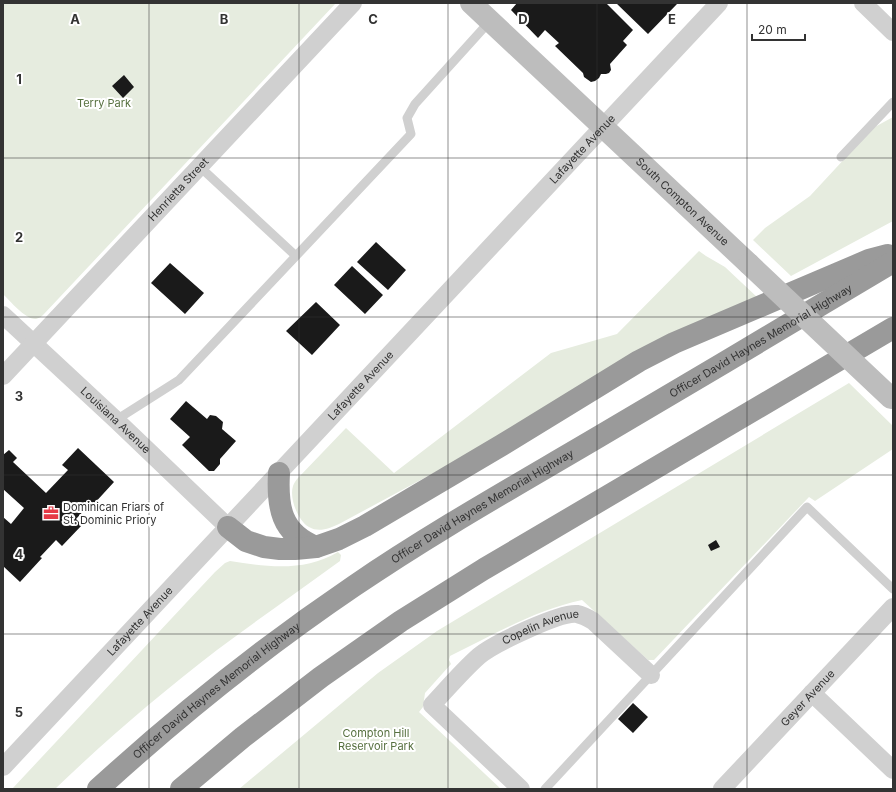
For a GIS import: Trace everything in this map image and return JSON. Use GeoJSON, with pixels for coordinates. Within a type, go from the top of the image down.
{"type":"FeatureCollection","features":[{"type":"Feature","properties":{"kind":"highway"},"geometry":{"type":"LineString","coordinates":[[228,527],[246,541],[264,547],[295,549],[316,547],[339,539],[365,526],[508,442],[640,361],[674,343],[830,276],[869,260],[893,253]]}},
{"type":"Feature","properties":{"kind":"highway","name":"Officer David Haynes Memorial Highway"},"geometry":{"type":"LineString","coordinates":[[98,789],[198,702],[276,643],[354,587],[435,534],[893,262]]}},
{"type":"Feature","properties":{"kind":"highway"},"geometry":{"type":"LineString","coordinates":[[181,789],[273,714],[401,621],[490,565],[893,328]]}},
{"type":"Feature","properties":{"kind":"highway"},"geometry":{"type":"LineString","coordinates":[[279,473],[279,500],[284,521],[300,539],[316,547]]}},
{"type":"Feature","properties":{"kind":"main road","name":"South Compton Avenue"},"geometry":{"type":"LineString","coordinates":[[471,3],[892,399]]}},
{"type":"Feature","properties":{"kind":"street","name":"Henrietta Street"},"geometry":{"type":"LineString","coordinates":[[3,376],[353,3]]}},
{"type":"Feature","properties":{"kind":"street","name":"Lafayette Avenue"},"geometry":{"type":"LineString","coordinates":[[3,767],[718,3]]}},
{"type":"Feature","properties":{"kind":"street"},"geometry":{"type":"LineString","coordinates":[[863,3],[891,26]]}},
{"type":"Feature","properties":{"kind":"street","name":"Louisiana Avenue"},"geometry":{"type":"LineString","coordinates":[[3,314],[228,527]]}},
{"type":"Feature","properties":{"kind":"street","name":"Geyer Avenue"},"geometry":{"type":"LineString","coordinates":[[725,788],[893,607]]}},
{"type":"Feature","properties":{"kind":"street","name":"Copelin Avenue"},"geometry":{"type":"LineString","coordinates":[[521,789],[432,705],[480,655],[500,642],[563,615],[576,614],[585,616],[594,621],[651,675]]}},
{"type":"Feature","properties":{"kind":"street"},"geometry":{"type":"LineString","coordinates":[[812,693],[893,770]]}},
{"type":"Feature","properties":{"kind":"lane"},"geometry":{"type":"LineString","coordinates":[[116,420],[180,380],[411,134],[407,118],[415,104],[490,21]]}},
{"type":"Feature","properties":{"kind":"lane"},"geometry":{"type":"LineString","coordinates":[[841,157],[893,102]]}},
{"type":"Feature","properties":{"kind":"lane"},"geometry":{"type":"LineString","coordinates":[[200,167],[296,256]]}},
{"type":"Feature","properties":{"kind":"lane"},"geometry":{"type":"LineString","coordinates":[[546,789],[807,507],[893,589]]}},
{"type":"Feature","properties":{"kind":"green space","name":"Terry Park"},"geometry":{"type":"Polygon","coordinates":[[[4,3],[336,3],[44,314],[40,318],[36,319],[23,313],[3,294],[4,3]]]}},
{"type":"Feature","properties":{"kind":"green space"},"geometry":{"type":"Polygon","coordinates":[[[893,117],[893,221],[791,276],[753,240],[765,228],[810,196],[873,128],[893,117]]]}},
{"type":"Feature","properties":{"kind":"green space"},"geometry":{"type":"Polygon","coordinates":[[[699,251],[725,267],[758,298],[339,524],[317,530],[309,527],[301,520],[293,503],[293,486],[297,479],[346,428],[394,473],[551,353],[617,334],[699,251]]]}},
{"type":"Feature","properties":{"kind":"green space","name":"Compton Hill Reservoir Park"},"geometry":{"type":"Polygon","coordinates":[[[849,383],[893,426],[893,449],[815,501],[809,497],[654,660],[648,660],[582,600],[565,604],[531,617],[450,656],[449,660],[451,664],[425,693],[423,707],[419,712],[501,789],[239,789],[378,673],[437,631],[849,383]]]}},
{"type":"Feature","properties":{"kind":"green space"},"geometry":{"type":"Polygon","coordinates":[[[338,552],[341,555],[340,561],[196,666],[114,735],[55,789],[12,789],[225,563],[230,561],[272,566],[299,565],[312,563],[338,552]]]}},
{"type":"Feature","properties":{"kind":"building"},"geometry":{"type":"Polygon","coordinates":[[[517,3],[606,3],[633,30],[623,41],[627,45],[610,64],[611,70],[609,73],[601,74],[599,78],[591,82],[584,77],[583,73],[555,46],[559,43],[545,30],[538,38],[511,10],[517,3]]]}},
{"type":"Feature","properties":{"kind":"building"},"geometry":{"type":"Polygon","coordinates":[[[616,3],[676,3],[677,4],[648,34],[616,3]]]}},
{"type":"Feature","properties":{"kind":"building"},"geometry":{"type":"Polygon","coordinates":[[[124,75],[134,87],[123,98],[112,86],[124,75]]]}},
{"type":"Feature","properties":{"kind":"building"},"geometry":{"type":"Polygon","coordinates":[[[376,242],[406,270],[388,290],[357,262],[376,242]]]}},
{"type":"Feature","properties":{"kind":"building"},"geometry":{"type":"Polygon","coordinates":[[[170,263],[204,293],[185,314],[151,283],[170,263]]]}},
{"type":"Feature","properties":{"kind":"building"},"geometry":{"type":"Polygon","coordinates":[[[352,266],[383,295],[365,314],[334,285],[352,266]]]}},
{"type":"Feature","properties":{"kind":"building"},"geometry":{"type":"Polygon","coordinates":[[[316,302],[340,325],[312,355],[286,331],[316,302]]]}},
{"type":"Feature","properties":{"kind":"building"},"geometry":{"type":"Polygon","coordinates":[[[186,401],[207,419],[210,415],[216,416],[223,422],[222,429],[236,441],[220,459],[220,464],[214,471],[209,471],[182,445],[190,437],[170,419],[186,401]]]}},
{"type":"Feature","properties":{"kind":"building","name":"Dominican Friars of St. Dominic Priory"},"geometry":{"type":"Polygon","coordinates":[[[78,448],[114,482],[92,506],[90,504],[76,519],[82,525],[62,546],[56,540],[20,582],[3,566],[3,517],[11,524],[24,508],[3,489],[3,455],[9,450],[17,458],[13,462],[46,493],[68,470],[62,465],[78,448]]]}},
{"type":"Feature","properties":{"kind":"building"},"geometry":{"type":"Polygon","coordinates":[[[716,540],[720,547],[711,551],[708,545],[716,540]]]}},
{"type":"Feature","properties":{"kind":"building"},"geometry":{"type":"Polygon","coordinates":[[[633,703],[648,717],[633,733],[618,719],[633,703]]]}},
{"type":"Feature","properties":{"kind":"place","name":"Dominican Friars of St. Dominic Priory"},"geometry":{"type":"Point","coordinates":[51,513]}}]}
